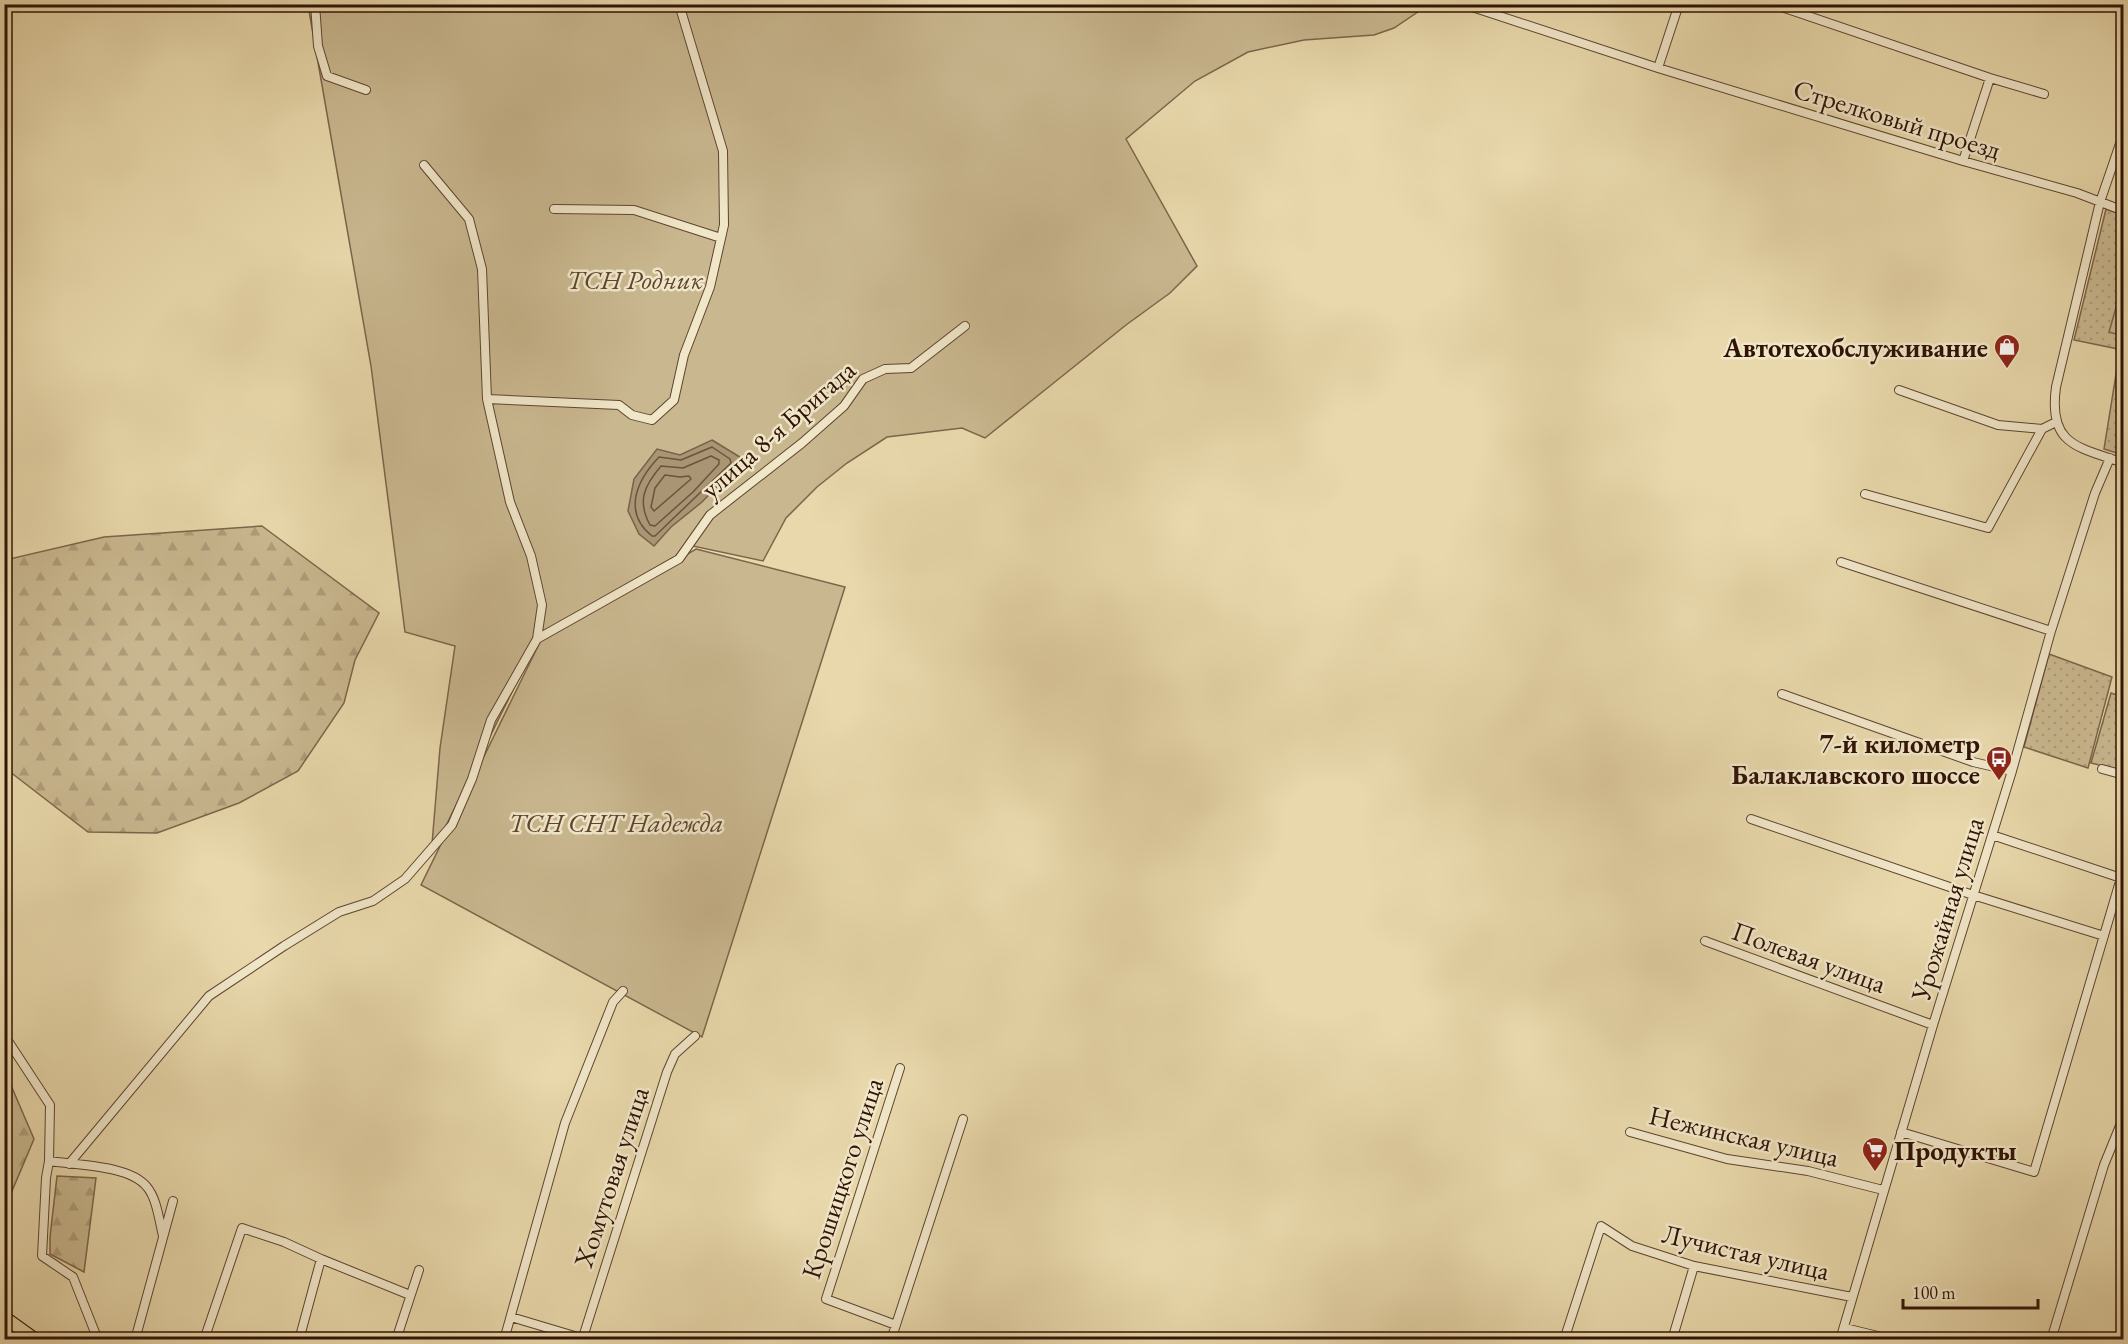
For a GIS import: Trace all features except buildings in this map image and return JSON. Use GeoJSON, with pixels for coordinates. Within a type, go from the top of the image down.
{"type":"FeatureCollection","features":[{"type":"Feature","properties":{"kind":"main road"},"geometry":{"type":"LineString","coordinates":[[4,1317],[36,1340]]}},
{"type":"Feature","properties":{"kind":"street"},"geometry":{"type":"LineString","coordinates":[[315,4],[318,46],[327,76],[366,90]]}},
{"type":"Feature","properties":{"kind":"street"},"geometry":{"type":"LineString","coordinates":[[487,399],[619,405],[632,415],[652,420],[674,400],[684,355],[710,287],[724,225],[723,151],[679,4]]}},
{"type":"Feature","properties":{"kind":"street","name":"Стрелковый проезд"},"geometry":{"type":"LineString","coordinates":[[1463,4],[1658,68],[1963,161],[2077,193],[2124,211]]}},
{"type":"Feature","properties":{"kind":"street"},"geometry":{"type":"LineString","coordinates":[[1658,68],[1679,4]]}},
{"type":"Feature","properties":{"kind":"street"},"geometry":{"type":"LineString","coordinates":[[1773,4],[1990,78],[2044,94]]}},
{"type":"Feature","properties":{"kind":"street"},"geometry":{"type":"LineString","coordinates":[[2115,4],[2124,8]]}},
{"type":"Feature","properties":{"kind":"street"},"geometry":{"type":"LineString","coordinates":[[1963,161],[1990,78]]}},
{"type":"Feature","properties":{"kind":"street"},"geometry":{"type":"LineString","coordinates":[[2124,132],[2100,202],[2056,387],[2054,408],[2060,432],[2075,444],[2124,463]]}},
{"type":"Feature","properties":{"kind":"street"},"geometry":{"type":"LineString","coordinates":[[69,1164],[209,996],[284,945],[339,912],[373,901],[405,879],[452,825],[472,779],[492,720],[537,639],[542,605],[531,556],[510,502],[487,399],[482,269],[469,219],[424,165]]}},
{"type":"Feature","properties":{"kind":"street"},"geometry":{"type":"LineString","coordinates":[[554,209],[634,210],[721,238]]}},
{"type":"Feature","properties":{"kind":"street","name":"улица 8-я Бригада"},"geometry":{"type":"LineString","coordinates":[[537,639],[679,559],[710,515],[802,443],[844,406],[863,379],[885,369],[911,368],[965,326]]}},
{"type":"Feature","properties":{"kind":"street"},"geometry":{"type":"LineString","coordinates":[[1899,390],[1998,425],[2042,429],[2056,422]]}},
{"type":"Feature","properties":{"kind":"street"},"geometry":{"type":"LineString","coordinates":[[1865,494],[1988,528],[2042,429]]}},
{"type":"Feature","properties":{"kind":"street","name":"Урожайная улица"},"geometry":{"type":"LineString","coordinates":[[1840,1340],[1883,1190],[2012,771],[2051,631],[2096,493],[2110,458]]}},
{"type":"Feature","properties":{"kind":"street"},"geometry":{"type":"LineString","coordinates":[[1841,562],[2051,631]]}},
{"type":"Feature","properties":{"kind":"street"},"geometry":{"type":"LineString","coordinates":[[1782,694],[1973,762],[2012,771]]}},
{"type":"Feature","properties":{"kind":"street"},"geometry":{"type":"LineString","coordinates":[[2102,769],[2124,775]]}},
{"type":"Feature","properties":{"kind":"street"},"geometry":{"type":"LineString","coordinates":[[1751,819],[1973,895],[2104,936]]}},
{"type":"Feature","properties":{"kind":"street"},"geometry":{"type":"LineString","coordinates":[[1901,1132],[2034,1172],[2121,878],[1992,835]]}},
{"type":"Feature","properties":{"kind":"street","name":"Полевая улица"},"geometry":{"type":"LineString","coordinates":[[1705,941],[1933,1025]]}},
{"type":"Feature","properties":{"kind":"street"},"geometry":{"type":"LineString","coordinates":[[504,1340],[565,1123],[613,1002],[623,991]]}},
{"type":"Feature","properties":{"kind":"street"},"geometry":{"type":"LineString","coordinates":[[4,1036],[7,1046],[50,1105],[49,1161],[42,1256],[73,1277],[98,1340]]}},
{"type":"Feature","properties":{"kind":"street","name":"Хомутовая улица"},"geometry":{"type":"LineString","coordinates":[[583,1339],[667,1072],[675,1054],[695,1036]]}},
{"type":"Feature","properties":{"kind":"street","name":"Крошицкого улица"},"geometry":{"type":"LineString","coordinates":[[896,1326],[826,1299],[900,1068]]}},
{"type":"Feature","properties":{"kind":"street"},"geometry":{"type":"LineString","coordinates":[[891,1340],[963,1119]]}},
{"type":"Feature","properties":{"kind":"street"},"geometry":{"type":"LineString","coordinates":[[2051,1340],[2104,1165],[2123,1122]]}},
{"type":"Feature","properties":{"kind":"street","name":"Нежинская улица"},"geometry":{"type":"LineString","coordinates":[[1630,1132],[1727,1159],[1808,1171],[1883,1190]]}},
{"type":"Feature","properties":{"kind":"street"},"geometry":{"type":"LineString","coordinates":[[49,1161],[122,1170],[147,1186],[154,1200],[163,1236]]}},
{"type":"Feature","properties":{"kind":"street"},"geometry":{"type":"LineString","coordinates":[[135,1340],[173,1201]]}},
{"type":"Feature","properties":{"kind":"street","name":"Лучистая улица"},"geometry":{"type":"LineString","coordinates":[[1564,1340],[1601,1226],[1632,1246],[1694,1266],[1852,1297]]}},
{"type":"Feature","properties":{"kind":"street"},"geometry":{"type":"LineString","coordinates":[[204,1340],[242,1228],[284,1242],[410,1295]]}},
{"type":"Feature","properties":{"kind":"street"},"geometry":{"type":"LineString","coordinates":[[299,1340],[321,1259]]}},
{"type":"Feature","properties":{"kind":"street"},"geometry":{"type":"LineString","coordinates":[[1672,1340],[1694,1266]]}},
{"type":"Feature","properties":{"kind":"street"},"geometry":{"type":"LineString","coordinates":[[396,1340],[419,1270]]}},
{"type":"Feature","properties":{"kind":"street"},"geometry":{"type":"LineString","coordinates":[[511,1317],[583,1339]]}},
{"type":"Feature","properties":{"kind":"street"},"geometry":{"type":"LineString","coordinates":[[1845,1328],[1894,1340]]}},
{"type":"Feature","properties":{"kind":"green space","name":"ТСН Родник"},"geometry":{"type":"Polygon","coordinates":[[[308,5],[1428,5],[1394,28],[1374,35],[1304,40],[1248,52],[1195,81],[1126,139],[1197,266],[1170,293],[1126,325],[985,438],[962,428],[887,437],[847,463],[817,487],[786,518],[763,561],[693,546],[544,632],[431,856],[440,748],[455,646],[405,632],[371,366],[308,5]]]}},
{"type":"Feature","properties":{"kind":"green space"},"geometry":{"type":"Polygon","coordinates":[[[2106,209],[2123,215],[2123,350],[2074,340],[2106,209]]]}},
{"type":"Feature","properties":{"kind":"green space"},"geometry":{"type":"Polygon","coordinates":[[[2123,283],[2123,336],[2109,332],[2123,283]]]}},
{"type":"Feature","properties":{"kind":"green space"},"geometry":{"type":"Polygon","coordinates":[[[2118,362],[2123,363],[2123,455],[2104,449],[2118,362]]]}},
{"type":"Feature","properties":{"kind":"green space"},"geometry":{"type":"Polygon","coordinates":[[[262,526],[379,613],[355,660],[344,703],[298,771],[239,803],[157,833],[88,832],[5,768],[5,560],[104,537],[262,526]]]}},
{"type":"Feature","properties":{"kind":"green space","name":"ТСН СНТ Надежда"},"geometry":{"type":"Polygon","coordinates":[[[696,549],[845,587],[702,1037],[421,885],[541,640],[696,549]]]}},
{"type":"Feature","properties":{"kind":"green space"},"geometry":{"type":"Polygon","coordinates":[[[2049,654],[2112,677],[2088,768],[2024,747],[2049,654]]]}},
{"type":"Feature","properties":{"kind":"green space"},"geometry":{"type":"Polygon","coordinates":[[[2111,693],[2123,697],[2123,771],[2091,763],[2111,693]]]}},
{"type":"Feature","properties":{"kind":"green space"},"geometry":{"type":"Polygon","coordinates":[[[4,1069],[34,1139],[12,1191],[5,1188],[4,1069]]]}},
{"type":"Feature","properties":{"kind":"green space"},"geometry":{"type":"Polygon","coordinates":[[[57,1176],[96,1178],[84,1272],[50,1254],[57,1176]]]}},
{"type":"Feature","properties":{"kind":"water"},"geometry":{"type":"Polygon","coordinates":[[[712,440],[743,459],[702,502],[671,527],[654,546],[639,534],[628,511],[634,479],[657,449],[680,455],[712,440]]]}},
{"type":"Feature","properties":{"kind":"place","name":"Автотехобслуживание"},"geometry":{"type":"Point","coordinates":[2007,370]}},
{"type":"Feature","properties":{"kind":"place","name":"7-й километр Балаклавского шоссе"},"geometry":{"type":"Point","coordinates":[1999,782]}},
{"type":"Feature","properties":{"kind":"place","name":"Продукты"},"geometry":{"type":"Point","coordinates":[1875,1173]}}]}
